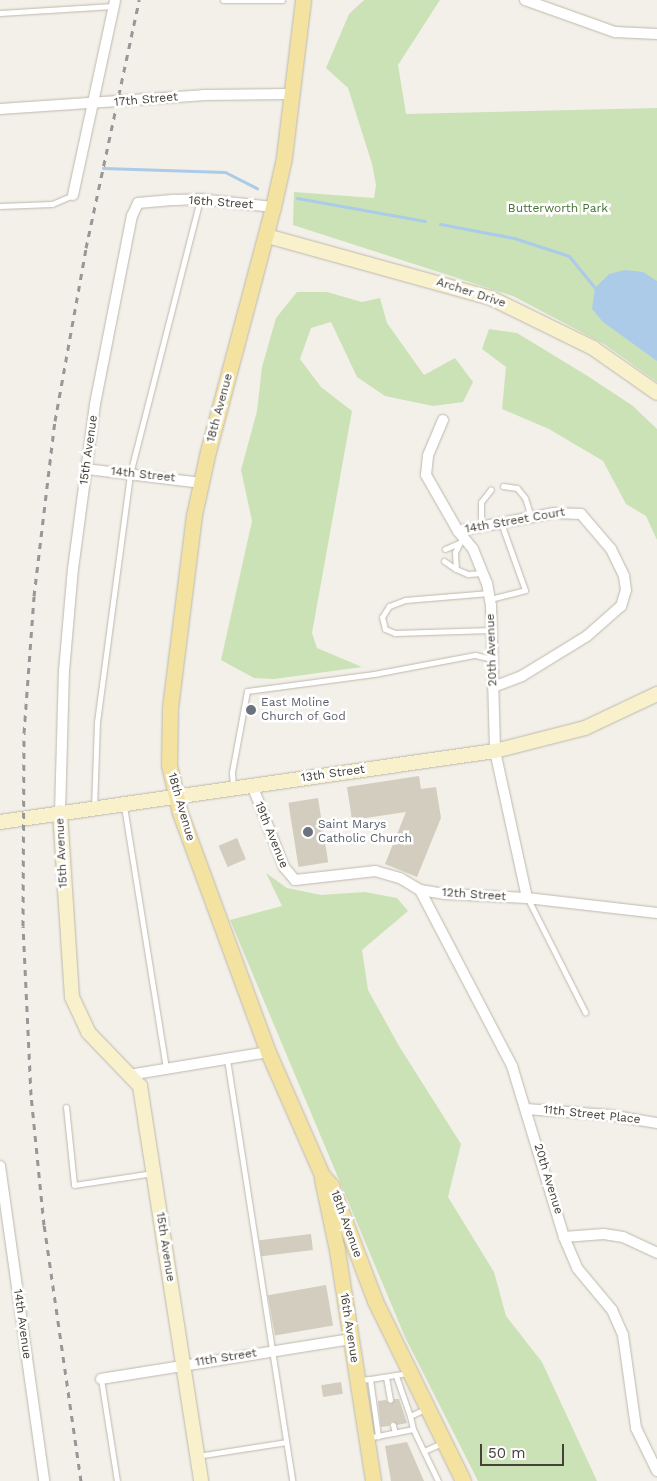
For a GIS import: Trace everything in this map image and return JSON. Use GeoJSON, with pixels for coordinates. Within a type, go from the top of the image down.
{"type":"FeatureCollection","features":[{"type":"Feature","properties":{"kind":"main road","name":"18th Avenue"},"geometry":{"type":"LineString","coordinates":[[302,0],[291,94],[267,236],[201,483],[168,732],[175,795],[268,1052],[322,1175],[331,1185],[403,1374],[429,1408],[463,1481]]}},
{"type":"Feature","properties":{"kind":"main road","name":"16th Avenue"},"geometry":{"type":"LineString","coordinates":[[322,1175],[351,1339],[364,1380],[372,1437],[373,1481]]}},
{"type":"Feature","properties":{"kind":"street"},"geometry":{"type":"LineString","coordinates":[[525,0],[615,32],[657,34]]}},
{"type":"Feature","properties":{"kind":"street"},"geometry":{"type":"LineString","coordinates":[[73,195],[114,3]]}},
{"type":"Feature","properties":{"kind":"street","name":"17th Street"},"geometry":{"type":"LineString","coordinates":[[0,109],[93,104],[203,94],[291,94]]}},
{"type":"Feature","properties":{"kind":"street","name":"16th Street"},"geometry":{"type":"LineString","coordinates":[[138,203],[200,200],[273,207]]}},
{"type":"Feature","properties":{"kind":"street","name":"15th Avenue"},"geometry":{"type":"LineString","coordinates":[[138,203],[121,264],[86,469],[68,612],[60,812],[72,997],[88,1032],[140,1086],[201,1481]]}},
{"type":"Feature","properties":{"kind":"street","name":"Archer Drive"},"geometry":{"type":"LineString","coordinates":[[267,236],[491,298],[593,348],[657,393]]}},
{"type":"Feature","properties":{"kind":"street","name":"20th Avenue"},"geometry":{"type":"LineString","coordinates":[[443,420],[428,456],[426,475],[460,537],[483,573],[489,596],[492,630],[495,751],[527,898]]}},
{"type":"Feature","properties":{"kind":"street","name":"14th Street"},"geometry":{"type":"LineString","coordinates":[[86,469],[201,483]]}},
{"type":"Feature","properties":{"kind":"street","name":"14th Street Court"},"geometry":{"type":"LineString","coordinates":[[460,537],[481,524],[569,511],[581,514],[591,522],[618,562],[624,576],[626,597],[621,606],[587,636],[522,676],[494,687]]}},
{"type":"Feature","properties":{"kind":"street","name":"13th Street"},"geometry":{"type":"LineString","coordinates":[[0,822],[175,795],[495,751],[585,728],[657,694]]}},
{"type":"Feature","properties":{"kind":"street","name":"19th Avenue"},"geometry":{"type":"LineString","coordinates":[[252,785],[284,867],[295,880]]}},
{"type":"Feature","properties":{"kind":"street","name":"12th Street"},"geometry":{"type":"LineString","coordinates":[[295,880],[375,871],[400,878],[420,890],[527,898],[657,913]]}},
{"type":"Feature","properties":{"kind":"street","name":"20th Avenue"},"geometry":{"type":"LineString","coordinates":[[420,890],[504,1049],[526,1109],[564,1237],[577,1268],[612,1310],[623,1335],[636,1428],[657,1471]]}},
{"type":"Feature","properties":{"kind":"street"},"geometry":{"type":"LineString","coordinates":[[129,1074],[268,1052]]}},
{"type":"Feature","properties":{"kind":"street","name":"11th Street Place"},"geometry":{"type":"LineString","coordinates":[[526,1109],[600,1114],[657,1123]]}},
{"type":"Feature","properties":{"kind":"street","name":"14th Avenue"},"geometry":{"type":"LineString","coordinates":[[0,1166],[44,1481]]}},
{"type":"Feature","properties":{"kind":"street"},"geometry":{"type":"LineString","coordinates":[[564,1237],[604,1234],[623,1238],[657,1253]]}},
{"type":"Feature","properties":{"kind":"street","name":"11th Street"},"geometry":{"type":"LineString","coordinates":[[101,1379],[351,1339]]}},
{"type":"Feature","properties":{"kind":"lane"},"geometry":{"type":"LineString","coordinates":[[223,0],[282,0]]}},
{"type":"Feature","properties":{"kind":"lane"},"geometry":{"type":"LineString","coordinates":[[0,13],[114,3]]}},
{"type":"Feature","properties":{"kind":"lane"},"geometry":{"type":"LineString","coordinates":[[0,206],[52,204],[73,195]]}},
{"type":"Feature","properties":{"kind":"lane"},"geometry":{"type":"LineString","coordinates":[[94,808],[97,722],[130,474],[200,200]]}},
{"type":"Feature","properties":{"kind":"lane"},"geometry":{"type":"LineString","coordinates":[[503,486],[517,488],[525,498],[531,516]]}},
{"type":"Feature","properties":{"kind":"lane"},"geometry":{"type":"LineString","coordinates":[[481,524],[481,502],[490,489]]}},
{"type":"Feature","properties":{"kind":"lane"},"geometry":{"type":"LineString","coordinates":[[492,630],[395,633],[383,624],[384,612],[399,601],[489,596],[524,590],[500,521]]}},
{"type":"Feature","properties":{"kind":"lane"},"geometry":{"type":"LineString","coordinates":[[445,549],[460,537]]}},
{"type":"Feature","properties":{"kind":"lane"},"geometry":{"type":"LineString","coordinates":[[456,569],[454,560],[460,537]]}},
{"type":"Feature","properties":{"kind":"lane"},"geometry":{"type":"LineString","coordinates":[[444,560],[456,569],[468,574],[483,573]]}},
{"type":"Feature","properties":{"kind":"lane"},"geometry":{"type":"LineString","coordinates":[[233,788],[232,772],[247,690],[374,674],[475,656],[493,659]]}},
{"type":"Feature","properties":{"kind":"lane"},"geometry":{"type":"LineString","coordinates":[[124,803],[166,1068]]}},
{"type":"Feature","properties":{"kind":"lane"},"geometry":{"type":"LineString","coordinates":[[527,898],[585,1012]]}},
{"type":"Feature","properties":{"kind":"lane"},"geometry":{"type":"LineString","coordinates":[[227,1058],[292,1481]]}},
{"type":"Feature","properties":{"kind":"lane"},"geometry":{"type":"LineString","coordinates":[[66,1107],[74,1185],[154,1173]]}},
{"type":"Feature","properties":{"kind":"lane"},"geometry":{"type":"LineString","coordinates":[[364,1380],[403,1374],[413,1429],[438,1481]]}},
{"type":"Feature","properties":{"kind":"lane"},"geometry":{"type":"LineString","coordinates":[[386,1377],[390,1400]]}},
{"type":"Feature","properties":{"kind":"lane"},"geometry":{"type":"LineString","coordinates":[[101,1379],[117,1481]]}},
{"type":"Feature","properties":{"kind":"lane"},"geometry":{"type":"LineString","coordinates":[[410,1416],[429,1408]]}},
{"type":"Feature","properties":{"kind":"lane"},"geometry":{"type":"LineString","coordinates":[[393,1425],[395,1433]]}},
{"type":"Feature","properties":{"kind":"lane"},"geometry":{"type":"LineString","coordinates":[[372,1437],[413,1429]]}},
{"type":"Feature","properties":{"kind":"lane"},"geometry":{"type":"LineString","coordinates":[[197,1456],[286,1442]]}},
{"type":"Feature","properties":{"kind":"lane"},"geometry":{"type":"LineString","coordinates":[[424,1451],[444,1442]]}},
{"type":"Feature","properties":{"kind":"green space","name":"Butterworth Park"},"geometry":{"type":"Polygon","coordinates":[[[364,0],[440,0],[398,65],[406,114],[657,108],[657,382],[604,344],[513,296],[293,225],[294,192],[374,198],[376,185],[372,164],[348,88],[326,68],[349,14],[364,0]]]}},
{"type":"Feature","properties":{"kind":"green space"},"geometry":{"type":"Polygon","coordinates":[[[297,292],[327,292],[362,302],[380,298],[387,323],[424,375],[455,358],[473,382],[463,402],[433,406],[385,396],[357,377],[331,322],[311,328],[300,359],[321,387],[352,411],[312,633],[317,648],[362,667],[274,679],[254,678],[221,660],[252,521],[241,470],[257,411],[262,367],[276,318],[297,292]]]}},
{"type":"Feature","properties":{"kind":"green space"},"geometry":{"type":"Polygon","coordinates":[[[489,329],[517,333],[633,406],[657,429],[657,540],[646,516],[626,504],[603,461],[549,429],[502,409],[506,367],[482,349],[489,329]]]}},
{"type":"Feature","properties":{"kind":"green space"},"geometry":{"type":"Polygon","coordinates":[[[266,873],[287,888],[321,895],[365,892],[397,898],[408,911],[362,950],[368,990],[399,1046],[461,1144],[448,1197],[494,1272],[506,1316],[542,1362],[597,1481],[478,1481],[405,1337],[230,920],[282,906],[266,873]]]}},
{"type":"Feature","properties":{"kind":"water"},"geometry":{"type":"Polygon","coordinates":[[[625,270],[643,272],[657,281],[657,361],[603,322],[592,309],[595,288],[609,274],[625,270]]]}},
{"type":"Feature","properties":{"kind":"building"},"geometry":{"type":"Polygon","coordinates":[[[419,776],[421,789],[436,787],[441,818],[417,877],[385,864],[406,812],[352,820],[347,787],[419,776]]]}},
{"type":"Feature","properties":{"kind":"building","name":"Saint Marys Catholic Church"},"geometry":{"type":"Polygon","coordinates":[[[318,798],[328,862],[299,867],[288,803],[318,798]]]}},
{"type":"Feature","properties":{"kind":"building"},"geometry":{"type":"Polygon","coordinates":[[[237,838],[246,859],[228,867],[219,846],[237,838]]]}},
{"type":"Feature","properties":{"kind":"building"},"geometry":{"type":"Polygon","coordinates":[[[311,1234],[313,1250],[261,1256],[259,1240],[311,1234]]]}},
{"type":"Feature","properties":{"kind":"building"},"geometry":{"type":"Polygon","coordinates":[[[326,1285],[333,1325],[275,1336],[268,1295],[326,1285]]]}},
{"type":"Feature","properties":{"kind":"building"},"geometry":{"type":"Polygon","coordinates":[[[341,1382],[343,1394],[323,1397],[321,1385],[341,1382]]]}},
{"type":"Feature","properties":{"kind":"building"},"geometry":{"type":"Polygon","coordinates":[[[394,1399],[399,1399],[407,1423],[397,1425],[392,1421],[389,1426],[381,1427],[378,1401],[386,1400],[390,1404],[394,1399]]]}},
{"type":"Feature","properties":{"kind":"building"},"geometry":{"type":"Polygon","coordinates":[[[407,1442],[424,1481],[391,1481],[385,1446],[407,1442]]]}},
{"type":"Feature","properties":{"kind":"waterway"},"geometry":{"type":"LineString","coordinates":[[103,168],[225,172],[257,188]]}},
{"type":"Feature","properties":{"kind":"waterway"},"geometry":{"type":"LineString","coordinates":[[297,198],[425,221]]}},
{"type":"Feature","properties":{"kind":"waterway"},"geometry":{"type":"LineString","coordinates":[[440,224],[514,238],[569,256],[595,288]]}},
{"type":"Feature","properties":{"kind":"railway"},"geometry":{"type":"LineString","coordinates":[[81,1481],[44,1225],[31,1095],[23,926],[24,733],[34,596],[55,421],[86,248],[139,0]]}},
{"type":"Feature","properties":{"kind":"place","name":"East Moline Church of God"},"geometry":{"type":"Point","coordinates":[251,710]}},
{"type":"Feature","properties":{"kind":"place","name":"Saint Marys Catholic Church"},"geometry":{"type":"Point","coordinates":[308,832]}}]}
